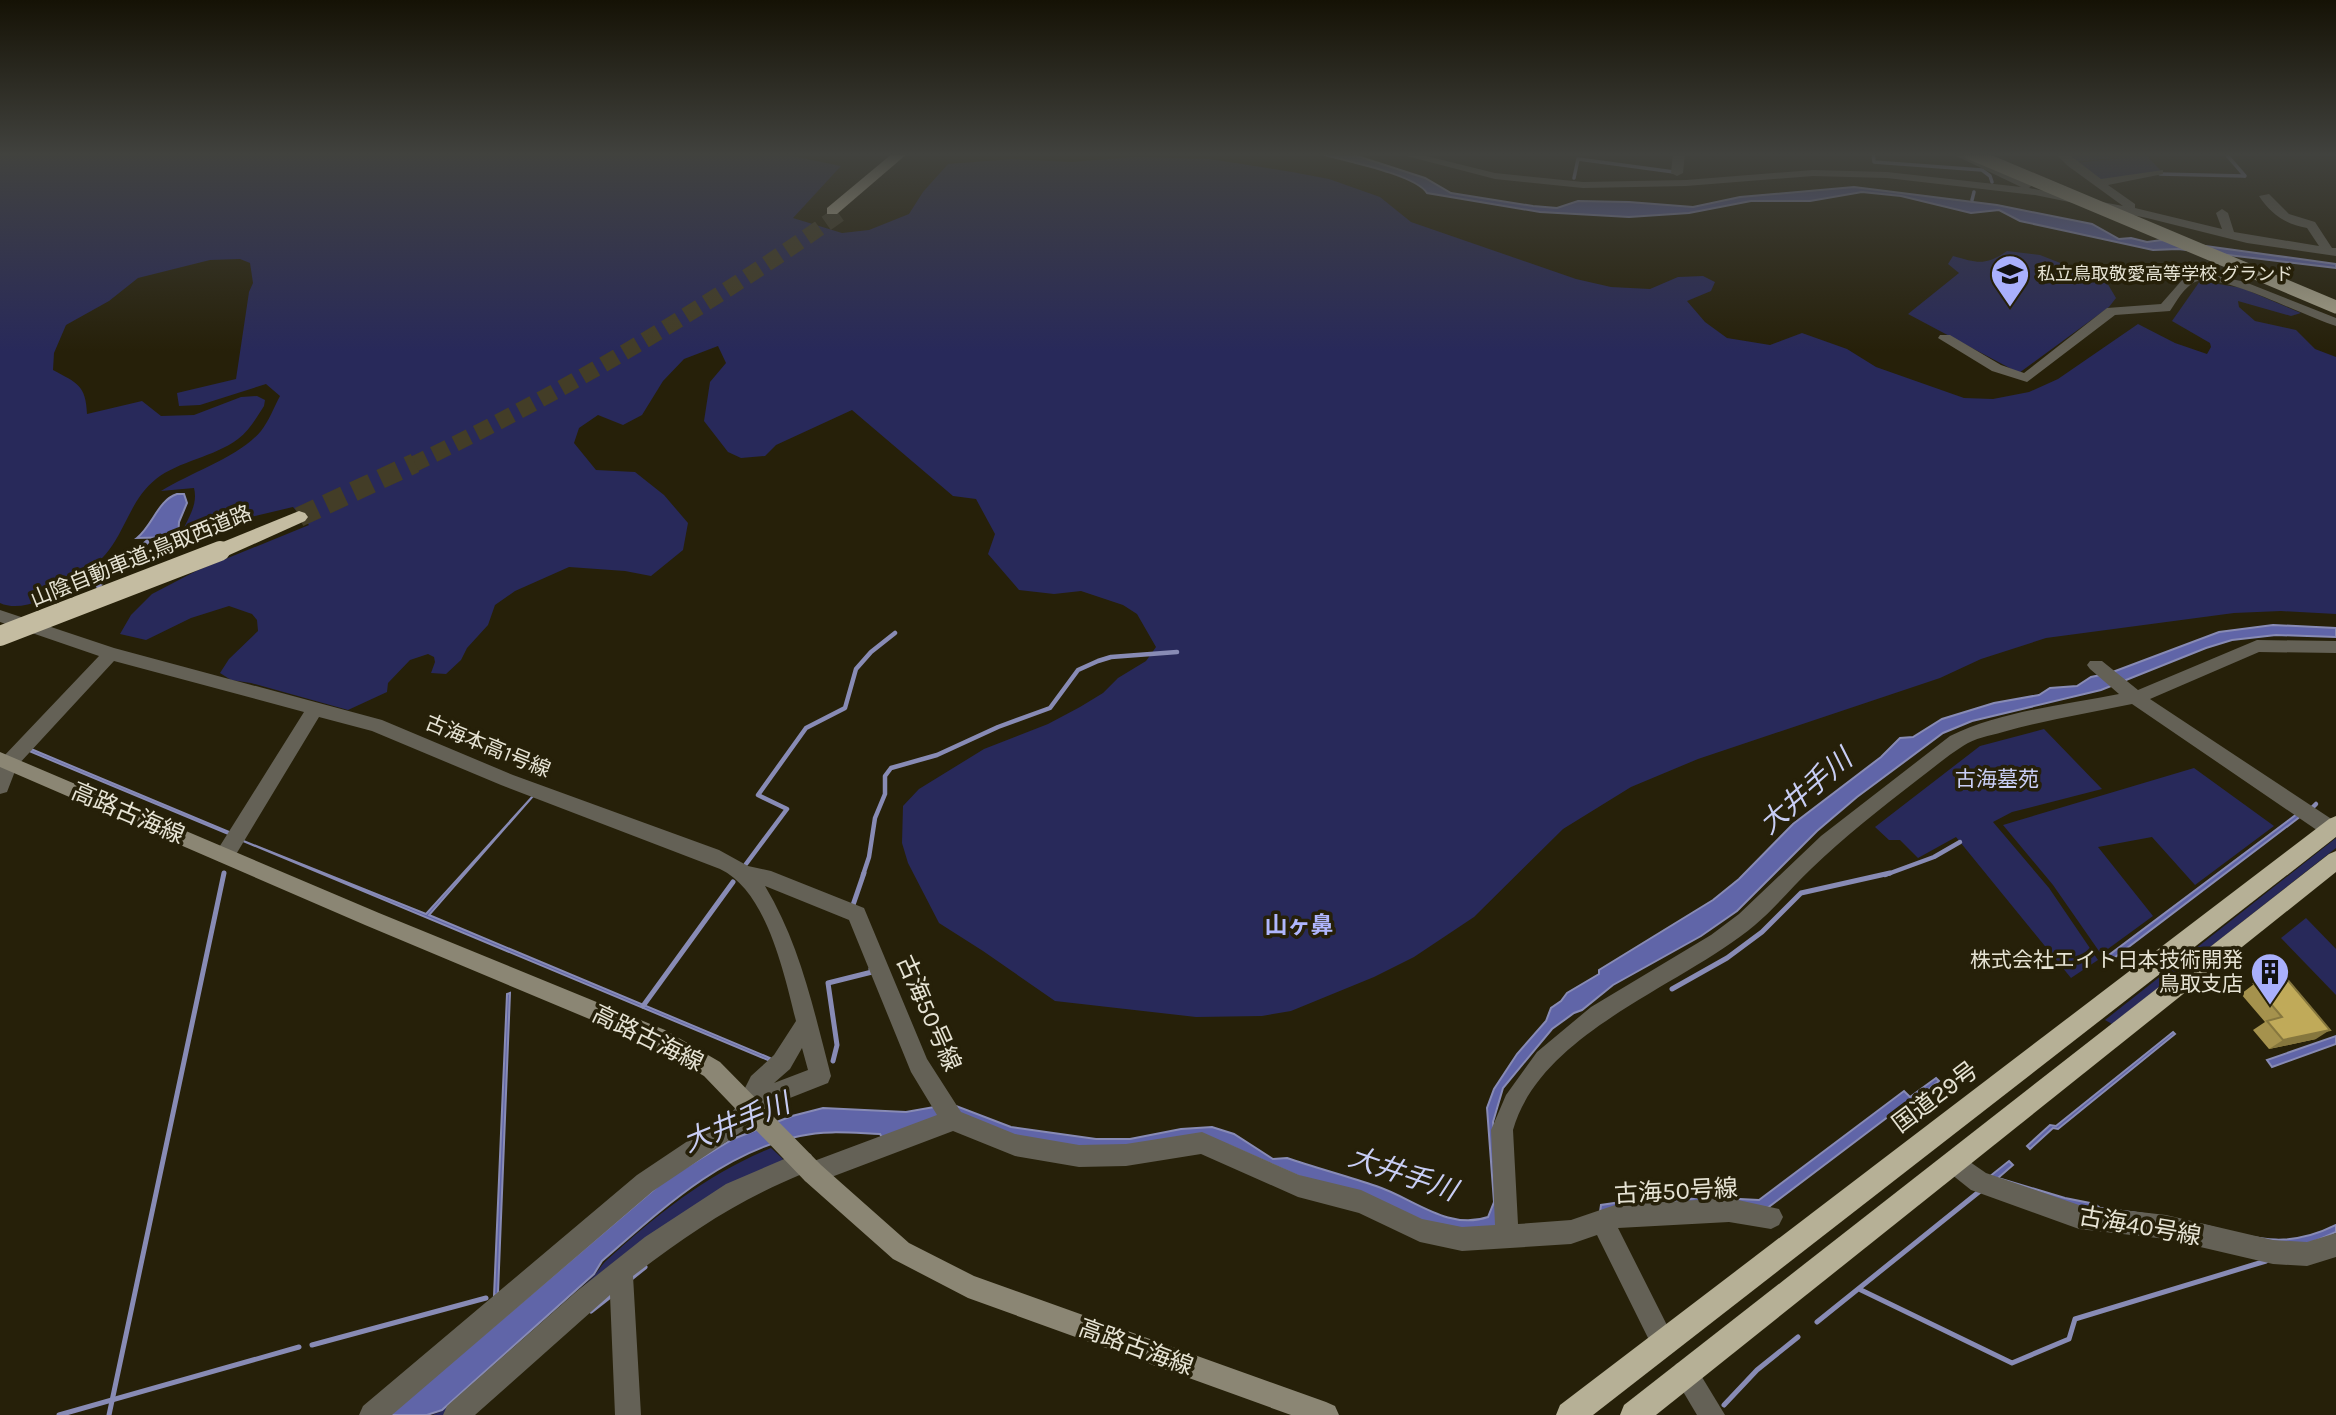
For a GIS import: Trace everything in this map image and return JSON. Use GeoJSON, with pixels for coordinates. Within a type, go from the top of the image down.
{"type":"FeatureCollection","features":[{"type":"Feature","properties":{"kind":"highway","name":"山陰自動車道;鳥取西道路"},"geometry":{"type":"LineString","coordinates":[[0,636],[298,515]]}},
{"type":"Feature","properties":{"kind":"highway","name":"山陰自動車道;鳥取西道路"},"geometry":{"type":"LineString","coordinates":[[0,629],[219,548]]}},
{"type":"Feature","properties":{"kind":"highway","name":"国道29号"},"geometry":{"type":"LineString","coordinates":[[1570,1415],[2334,827]]}},
{"type":"Feature","properties":{"kind":"highway"},"geometry":{"type":"LineString","coordinates":[[1634,1415],[2336,860]]}},
{"type":"Feature","properties":{"kind":"main road"},"geometry":{"type":"LineString","coordinates":[[2127,219],[2336,307]]}},
{"type":"Feature","properties":{"kind":"main road"},"geometry":{"type":"LineString","coordinates":[[2145,219],[2336,299]]}},
{"type":"Feature","properties":{"kind":"main road","name":"高路古海線"},"geometry":{"type":"LineString","coordinates":[[5,760],[657,1037],[712,1069],[803,1163],[901,1251],[968,1286],[1326,1415]]}},
{"type":"Feature","properties":{"kind":"street"},"geometry":{"type":"LineString","coordinates":[[2167,219],[2256,241],[2333,249]]}},
{"type":"Feature","properties":{"kind":"street"},"geometry":{"type":"LineString","coordinates":[[2171,219],[2333,249]]}},
{"type":"Feature","properties":{"kind":"street"},"geometry":{"type":"LineString","coordinates":[[2224,219],[2229,231]]}},
{"type":"Feature","properties":{"kind":"street"},"geometry":{"type":"LineString","coordinates":[[2289,219],[2299,225],[2311,225],[2333,249]]}},
{"type":"Feature","properties":{"kind":"street"},"geometry":{"type":"LineString","coordinates":[[1945,338],[2009,373],[2027,378],[2112,311],[2165,308],[2188,281],[2199,277],[2243,285],[2336,323]]}},
{"type":"Feature","properties":{"kind":"street","name":"古海本高1号線"},"geometry":{"type":"LineString","coordinates":[[0,616],[111,654],[376,725],[507,780],[712,856],[743,873],[771,912],[820,1076],[754,1113]]}},
{"type":"Feature","properties":{"kind":"street"},"geometry":{"type":"LineString","coordinates":[[1507,1234],[1505,1157],[1502,1142],[1505,1118],[1536,1068],[1569,1034],[1602,1010],[1710,946],[1744,921],[1810,857],[1956,741],[1970,734],[2022,720],[2134,697],[2257,646],[2336,647]]}},
{"type":"Feature","properties":{"kind":"street"},"geometry":{"type":"LineString","coordinates":[[0,787],[5,760],[111,654]]}},
{"type":"Feature","properties":{"kind":"street"},"geometry":{"type":"LineString","coordinates":[[2095,665],[2134,697],[2334,827]]}},
{"type":"Feature","properties":{"kind":"street"},"geometry":{"type":"LineString","coordinates":[[225,855],[315,709]]}},
{"type":"Feature","properties":{"kind":"street","name":"古海50号線"},"geometry":{"type":"LineString","coordinates":[[743,873],[764,877],[858,914],[919,1065],[953,1120],[1015,1145],[1079,1156],[1126,1155],[1202,1143],[1298,1186],[1361,1202],[1420,1230],[1462,1238],[1571,1232],[1615,1217],[1730,1210],[1771,1217]]}},
{"type":"Feature","properties":{"kind":"street"},"geometry":{"type":"LineString","coordinates":[[372,1415],[645,1183],[741,1118],[754,1113],[760,1083],[782,1062],[806,1023]]}},
{"type":"Feature","properties":{"kind":"street"},"geometry":{"type":"LineString","coordinates":[[456,1415],[621,1270],[727,1196],[803,1163],[953,1120]]}},
{"type":"Feature","properties":{"kind":"street","name":"古海40号線"},"geometry":{"type":"LineString","coordinates":[[1954,1161],[1979,1182],[2079,1217],[2166,1227],[2273,1252],[2307,1254],[2336,1245]]}},
{"type":"Feature","properties":{"kind":"street"},"geometry":{"type":"LineString","coordinates":[[1602,1221],[1663,1341]]}},
{"type":"Feature","properties":{"kind":"street"},"geometry":{"type":"LineString","coordinates":[[621,1270],[628,1415]]}},
{"type":"Feature","properties":{"kind":"street"},"geometry":{"type":"LineString","coordinates":[[1685,1373],[1712,1415]]}},
{"type":"Feature","properties":{"kind":"green space"},"geometry":{"type":"Polygon","coordinates":[[[0,219],[796,219],[842,233],[869,230],[896,219],[1407,219],[1576,279],[1611,287],[1650,289],[1678,277],[1703,276],[1715,282],[1711,291],[1687,301],[1705,322],[1727,338],[1770,345],[1802,333],[1847,349],[1876,367],[1964,398],[1993,399],[2029,392],[2058,379],[2138,324],[2175,343],[2207,354],[2210,343],[2172,321],[2200,281],[2242,288],[2301,313],[2291,316],[2238,301],[2239,307],[2255,321],[2296,330],[2315,349],[2336,357],[2336,614],[2281,611],[2234,613],[2046,638],[1981,659],[1940,678],[1698,759],[1631,787],[1563,829],[1474,917],[1414,957],[1374,977],[1291,1011],[1262,1016],[1196,1017],[1055,1001],[939,923],[908,863],[902,843],[903,806],[919,789],[984,749],[1048,724],[1103,693],[1118,678],[1146,661],[1156,647],[1137,614],[1123,605],[1081,591],[1054,594],[1019,590],[988,554],[995,534],[976,499],[953,496],[852,410],[776,445],[765,456],[741,458],[728,452],[704,421],[710,382],[726,363],[718,346],[684,359],[663,381],[642,415],[623,425],[598,415],[579,428],[574,443],[596,470],[635,472],[664,495],[688,523],[683,550],[651,576],[625,571],[569,567],[515,591],[495,605],[488,625],[467,648],[461,660],[446,674],[431,673],[435,662],[434,657],[428,654],[410,660],[388,683],[387,692],[348,710],[231,680],[220,673],[229,659],[258,631],[257,620],[252,614],[229,606],[191,618],[146,640],[120,634],[131,615],[152,594],[196,571],[309,525],[293,507],[221,524],[179,541],[193,509],[194,488],[161,491],[228,456],[252,440],[264,427],[280,396],[266,384],[200,405],[179,406],[177,393],[236,379],[249,292],[253,283],[250,263],[240,259],[210,260],[138,278],[109,301],[66,325],[54,353],[53,370],[79,386],[85,397],[87,414],[142,401],[161,416],[194,415],[241,397],[257,396],[265,400],[264,406],[238,439],[156,479],[135,503],[109,550],[75,582],[28,605],[0,603],[0,219]]]}},
{"type":"Feature","properties":{"kind":"green space","name":"私立鳥取敬愛高等学校 グランド"},"geometry":{"type":"Polygon","coordinates":[[[2007,251],[2040,255],[2106,281],[2116,298],[2109,307],[2019,373],[1908,314],[1959,273],[1948,264],[1953,256],[1981,262],[2007,251]]]}},
{"type":"Feature","properties":{"kind":"green space","name":"古海墓苑"},"geometry":{"type":"Polygon","coordinates":[[[2044,729],[2102,789],[2012,812],[1993,822],[2049,888],[2098,960],[2071,978],[1956,837],[1918,858],[1900,840],[1889,840],[1875,827],[1980,746],[2044,729]]]}},
{"type":"Feature","properties":{"kind":"green space"},"geometry":{"type":"Polygon","coordinates":[[[2194,768],[2274,826],[2195,885],[2152,837],[2098,847],[2153,916],[2101,954],[2053,885],[2003,825],[2194,768]]]}},
{"type":"Feature","properties":{"kind":"green space"},"geometry":{"type":"Polygon","coordinates":[[[2336,838],[2336,848],[2112,1024],[2105,1020],[2336,838]]]}},
{"type":"Feature","properties":{"kind":"green space"},"geometry":{"type":"Polygon","coordinates":[[[2306,918],[2336,949],[2336,995],[2281,938],[2306,918]]]}},
{"type":"Feature","properties":{"kind":"green space"},"geometry":{"type":"Polygon","coordinates":[[[771,1148],[783,1159],[780,1167],[722,1196],[445,1415],[432,1415],[442,1411],[665,1210],[725,1170],[771,1148]]]}},
{"type":"Feature","properties":{"kind":"water"},"geometry":{"type":"Polygon","coordinates":[[[2016,219],[2067,219],[2092,224],[2119,239],[2131,238],[2147,242],[2162,240],[2336,264],[2336,268],[2178,249],[2153,250],[2016,219]]]}},
{"type":"Feature","properties":{"kind":"water"},"geometry":{"type":"Polygon","coordinates":[[[177,494],[184,494],[187,503],[179,522],[178,537],[137,538],[160,507],[177,494]]]}},
{"type":"Feature","properties":{"kind":"water"},"geometry":{"type":"Polygon","coordinates":[[[2273,625],[2336,628],[2336,637],[2276,635],[2232,640],[2101,690],[1972,721],[1943,733],[1857,797],[1817,831],[1737,911],[1701,936],[1613,985],[1582,1010],[1552,1029],[1503,1088],[1493,1122],[1500,1225],[1482,1231],[1431,1225],[1323,1187],[1228,1145],[1135,1149],[1025,1144],[956,1115],[883,1139],[880,1134],[810,1134],[771,1144],[744,1155],[718,1169],[670,1204],[602,1261],[594,1274],[442,1410],[427,1415],[389,1415],[665,1180],[733,1139],[792,1116],[823,1108],[906,1112],[951,1104],[1011,1127],[1096,1139],[1130,1139],[1181,1129],[1212,1127],[1234,1134],[1273,1159],[1287,1158],[1376,1186],[1445,1217],[1473,1220],[1488,1217],[1494,1202],[1487,1108],[1494,1089],[1517,1054],[1546,1021],[1551,1008],[1567,993],[1599,974],[1599,970],[1713,900],[1739,879],[1793,824],[1881,757],[1900,738],[1913,737],[1942,719],[1994,703],[2039,695],[2050,688],[2077,686],[2091,677],[2110,673],[2219,632],[2273,625]]]}},
{"type":"Feature","properties":{"kind":"water"},"geometry":{"type":"Polygon","coordinates":[[[31,749],[234,834],[233,836],[29,751],[31,749]]]}},
{"type":"Feature","properties":{"kind":"water"},"geometry":{"type":"Polygon","coordinates":[[[533,796],[429,915],[770,1058],[768,1060],[236,838],[426,914],[533,796]]]}},
{"type":"Feature","properties":{"kind":"water"},"geometry":{"type":"Polygon","coordinates":[[[2297,814],[2301,816],[2110,961],[2105,958],[2297,814]]]}},
{"type":"Feature","properties":{"kind":"water"},"geometry":{"type":"Polygon","coordinates":[[[510,993],[498,1293],[494,1296],[507,994],[510,993]]]}},
{"type":"Feature","properties":{"kind":"water"},"geometry":{"type":"Polygon","coordinates":[[[2173,1032],[2175,1034],[2058,1129],[2053,1128],[2030,1149],[2027,1146],[2050,1125],[2056,1126],[2173,1032]]]}},
{"type":"Feature","properties":{"kind":"water"},"geometry":{"type":"Polygon","coordinates":[[[2336,1036],[2336,1044],[2272,1067],[2267,1060],[2336,1036]]]}},
{"type":"Feature","properties":{"kind":"water"},"geometry":{"type":"Polygon","coordinates":[[[1936,1078],[1939,1081],[1915,1100],[1919,1105],[1912,1110],[1905,1104],[1766,1209],[1600,1212],[1601,1205],[1621,1202],[1658,1205],[1701,1197],[1759,1200],[1904,1091],[1910,1097],[1936,1078]]]}},
{"type":"Feature","properties":{"kind":"water"},"geometry":{"type":"Polygon","coordinates":[[[2009,1161],[2013,1165],[1998,1178],[2095,1204],[2100,1208],[2174,1219],[2278,1240],[2315,1234],[2336,1225],[2336,1232],[2299,1245],[2255,1242],[2187,1226],[2089,1211],[1984,1181],[2009,1161]]]}},
{"type":"Feature","properties":{"kind":"building"},"geometry":{"type":"Polygon","coordinates":[[[2286,978],[2330,1030],[2283,1040],[2267,1021],[2282,1017],[2254,984],[2286,978]]]}},
{"type":"Feature","properties":{"kind":"waterway"},"geometry":{"type":"LineString","coordinates":[[98,586],[147,542]]}},
{"type":"Feature","properties":{"kind":"waterway"},"geometry":{"type":"LineString","coordinates":[[746,864],[787,809],[758,795],[806,728],[845,708],[856,669],[871,652],[895,633]]}},
{"type":"Feature","properties":{"kind":"waterway"},"geometry":{"type":"LineString","coordinates":[[863,875],[869,857],[875,818],[885,794],[885,776],[891,768],[937,755],[998,727],[1050,708],[1078,670],[1098,661],[1111,657],[1177,652]]}},
{"type":"Feature","properties":{"kind":"waterway"},"geometry":{"type":"LineString","coordinates":[[2311,809],[2316,804]]}},
{"type":"Feature","properties":{"kind":"waterway"},"geometry":{"type":"LineString","coordinates":[[1885,875],[1934,857],[1960,842]]}},
{"type":"Feature","properties":{"kind":"waterway"},"geometry":{"type":"LineString","coordinates":[[112,1400],[224,873]]}},
{"type":"Feature","properties":{"kind":"waterway"},"geometry":{"type":"LineString","coordinates":[[853,905],[864,873]]}},
{"type":"Feature","properties":{"kind":"waterway"},"geometry":{"type":"LineString","coordinates":[[1672,989],[1727,958],[1762,932],[1801,893],[1890,873]]}},
{"type":"Feature","properties":{"kind":"waterway"},"geometry":{"type":"LineString","coordinates":[[643,1006],[733,882]]}},
{"type":"Feature","properties":{"kind":"waterway"},"geometry":{"type":"LineString","coordinates":[[833,1061],[837,1045],[828,983],[872,972],[871,969]]}},
{"type":"Feature","properties":{"kind":"waterway"},"geometry":{"type":"LineString","coordinates":[[1817,1322],[1980,1191]]}},
{"type":"Feature","properties":{"kind":"waterway"},"geometry":{"type":"LineString","coordinates":[[1861,1290],[2012,1363],[2069,1339],[2075,1319],[2266,1261]]}},
{"type":"Feature","properties":{"kind":"waterway"},"geometry":{"type":"LineString","coordinates":[[630,1279],[645,1267]]}},
{"type":"Feature","properties":{"kind":"waterway"},"geometry":{"type":"LineString","coordinates":[[591,1311],[614,1293]]}},
{"type":"Feature","properties":{"kind":"waterway"},"geometry":{"type":"LineString","coordinates":[[312,1345],[486,1298]]}},
{"type":"Feature","properties":{"kind":"waterway"},"geometry":{"type":"LineString","coordinates":[[1724,1405],[1757,1370],[1798,1337]]}},
{"type":"Feature","properties":{"kind":"waterway"},"geometry":{"type":"LineString","coordinates":[[112,1400],[299,1347]]}},
{"type":"Feature","properties":{"kind":"waterway"},"geometry":{"type":"LineString","coordinates":[[59,1415],[112,1400]]}},
{"type":"Feature","properties":{"kind":"waterway"},"geometry":{"type":"LineString","coordinates":[[109,1415],[112,1400]]}},
{"type":"Feature","properties":{"kind":"tunnel"},"geometry":{"type":"LineString","coordinates":[[412,465],[523,409],[632,348],[738,283],[832,219]]}},
{"type":"Feature","properties":{"kind":"tunnel"},"geometry":{"type":"LineString","coordinates":[[299,517],[415,463]]}},
{"type":"Feature","properties":{"kind":"place","name":"私立鳥取敬愛高等学校 グランド"},"geometry":{"type":"Point","coordinates":[2010,308]}},
{"type":"Feature","properties":{"kind":"place","name":"株式会社エイト日本技術開発 鳥取支店"},"geometry":{"type":"Point","coordinates":[2270,1006]}},
{"type":"Feature","properties":{"kind":"district","name":"山ヶ鼻"},"geometry":{"type":"Point","coordinates":[1299,925]}},
{"type":"Feature","properties":{"kind":"water label","name":"大井手川"},"geometry":{"type":"Point","coordinates":[1805,791]}},
{"type":"Feature","properties":{"kind":"water label","name":"大井手川"},"geometry":{"type":"Point","coordinates":[736,1122]}},
{"type":"Feature","properties":{"kind":"water label","name":"大井手川"},"geometry":{"type":"Point","coordinates":[1403,1173]}}]}
